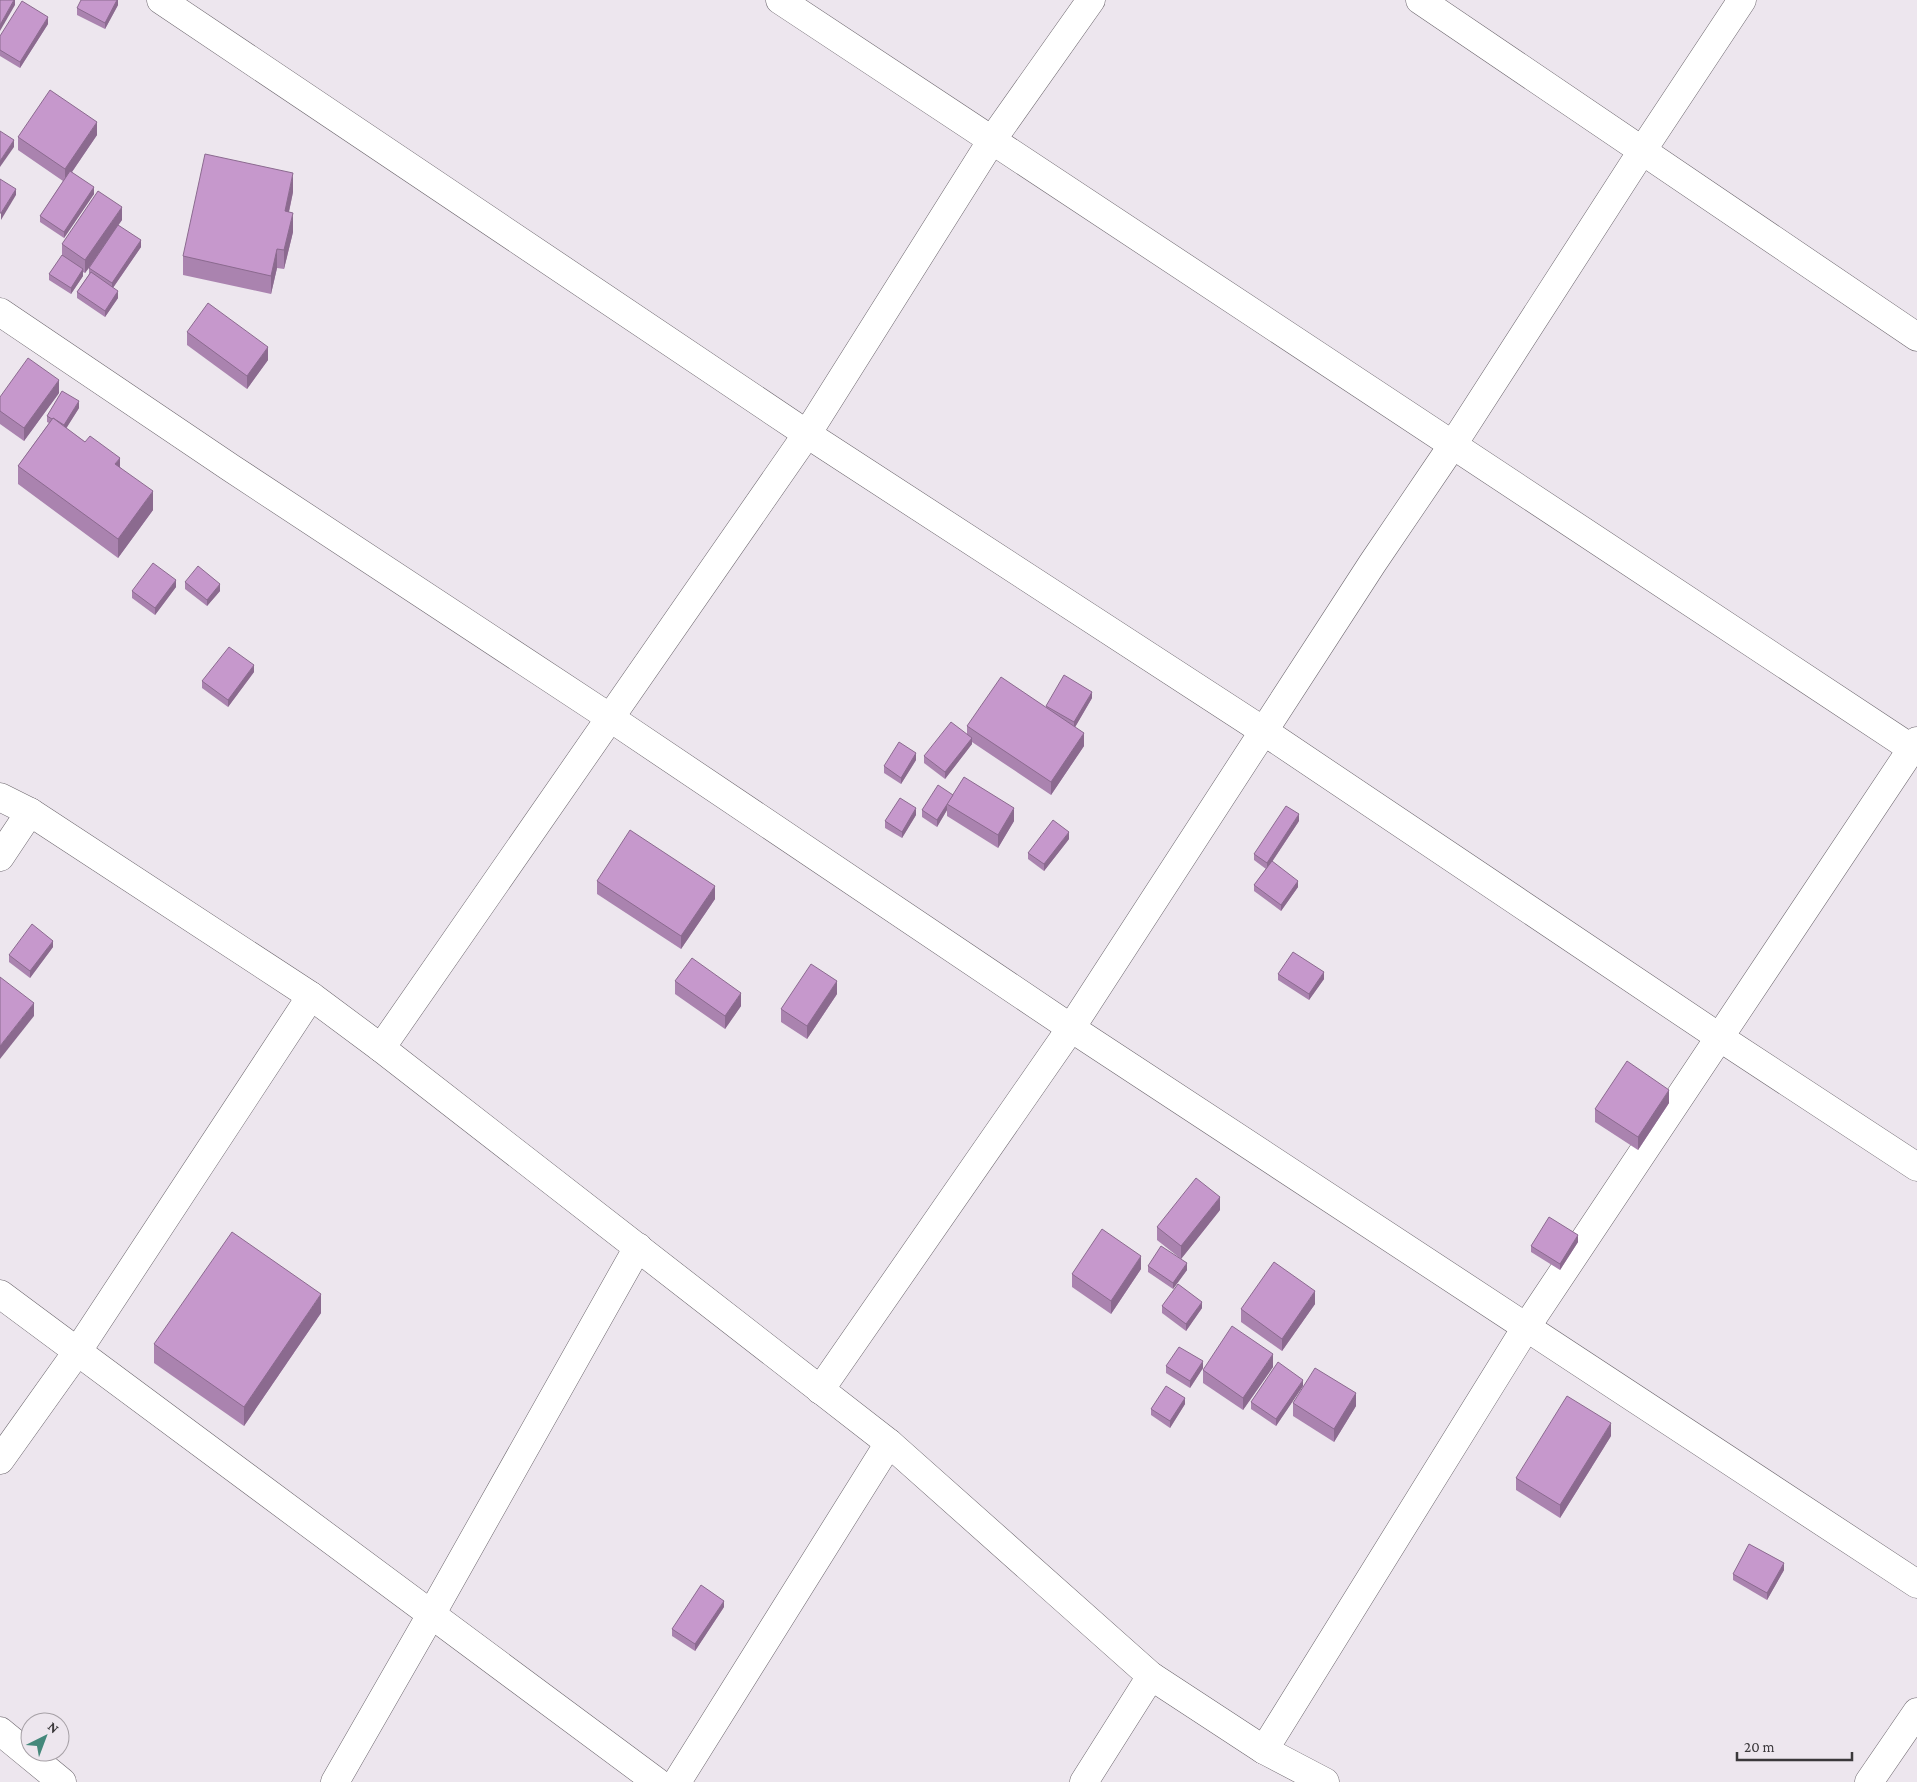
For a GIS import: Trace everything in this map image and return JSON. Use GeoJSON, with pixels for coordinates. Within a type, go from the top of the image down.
{"type":"FeatureCollection","features":[{"type":"Feature","properties":{"kind":"main road"},"geometry":{"type":"LineString","coordinates":[[161,0],[807,434],[1265,732],[1719,1037],[1917,1167]]}},
{"type":"Feature","properties":{"kind":"main road"},"geometry":{"type":"LineString","coordinates":[[780,0],[1452,446],[1915,747],[1526,1326],[1264,1750]]}},
{"type":"Feature","properties":{"kind":"main road"},"geometry":{"type":"LineString","coordinates":[[381,1048],[807,434],[992,140],[1091,0]]}},
{"type":"Feature","properties":{"kind":"main road"},"geometry":{"type":"LineString","coordinates":[[1420,0],[1917,337]]}},
{"type":"Feature","properties":{"kind":"main road"},"geometry":{"type":"LineString","coordinates":[[820,1390],[1071,1028],[1265,732],[1372,564],[1452,446],[1642,151],[1742,0]]}},
{"type":"Feature","properties":{"kind":"main road"},"geometry":{"type":"LineString","coordinates":[[0,312],[231,468],[610,717],[1071,1028],[1917,1584]]}},
{"type":"Feature","properties":{"kind":"main road"},"geometry":{"type":"LineString","coordinates":[[0,797],[30,812],[311,996],[381,1048],[889,1442],[1151,1676],[1264,1750],[1325,1782]]}},
{"type":"Feature","properties":{"kind":"main road"},"geometry":{"type":"LineString","coordinates":[[0,857],[30,812]]}},
{"type":"Feature","properties":{"kind":"main road"},"geometry":{"type":"LineString","coordinates":[[0,1460],[77,1352],[311,996]]}},
{"type":"Feature","properties":{"kind":"main road"},"geometry":{"type":"LineString","coordinates":[[335,1782],[638,1248]]}},
{"type":"Feature","properties":{"kind":"main road"},"geometry":{"type":"LineString","coordinates":[[0,1294],[432,1613],[657,1782]]}},
{"type":"Feature","properties":{"kind":"main road"},"geometry":{"type":"LineString","coordinates":[[677,1782],[889,1442]]}},
{"type":"Feature","properties":{"kind":"main road"},"geometry":{"type":"LineString","coordinates":[[1084,1782],[1151,1676]]}},
{"type":"Feature","properties":{"kind":"main road"},"geometry":{"type":"LineString","coordinates":[[1869,1782],[1917,1712]]}},
{"type":"Feature","properties":{"kind":"main road"},"geometry":{"type":"LineString","coordinates":[[0,1731],[62,1782]]}},
{"type":"Feature","properties":{"kind":"building"},"geometry":{"type":"Polygon","coordinates":[[[0,0],[14,0],[0,25],[0,0]]]}},
{"type":"Feature","properties":{"kind":"building"},"geometry":{"type":"Polygon","coordinates":[[[81,0],[117,0],[105,23],[77,8],[81,0]]]}},
{"type":"Feature","properties":{"kind":"building"},"geometry":{"type":"Polygon","coordinates":[[[22,1],[48,17],[20,62],[0,50],[0,36],[22,1]]]}},
{"type":"Feature","properties":{"kind":"building"},"geometry":{"type":"Polygon","coordinates":[[[50,90],[97,122],[65,169],[18,137],[50,90]]]}},
{"type":"Feature","properties":{"kind":"building"},"geometry":{"type":"Polygon","coordinates":[[[0,131],[14,140],[0,161],[0,131]]]}},
{"type":"Feature","properties":{"kind":"building"},"geometry":{"type":"Polygon","coordinates":[[[205,154],[293,173],[285,211],[293,213],[284,250],[277,249],[271,276],[183,256],[205,154]]]}},
{"type":"Feature","properties":{"kind":"building"},"geometry":{"type":"Polygon","coordinates":[[[70,171],[94,187],[64,232],[40,216],[70,171]]]}},
{"type":"Feature","properties":{"kind":"building"},"geometry":{"type":"Polygon","coordinates":[[[0,179],[16,189],[1,213],[0,213],[0,179]]]}},
{"type":"Feature","properties":{"kind":"building"},"geometry":{"type":"Polygon","coordinates":[[[98,191],[122,207],[85,260],[62,244],[98,191]]]}},
{"type":"Feature","properties":{"kind":"building"},"geometry":{"type":"Polygon","coordinates":[[[118,225],[141,240],[112,283],[89,268],[118,225]]]}},
{"type":"Feature","properties":{"kind":"building"},"geometry":{"type":"Polygon","coordinates":[[[62,255],[83,269],[71,288],[49,274],[62,255]]]}},
{"type":"Feature","properties":{"kind":"building"},"geometry":{"type":"Polygon","coordinates":[[[91,272],[118,291],[105,311],[77,292],[91,272]]]}},
{"type":"Feature","properties":{"kind":"building"},"geometry":{"type":"Polygon","coordinates":[[[208,303],[268,347],[247,376],[187,332],[208,303]]]}},
{"type":"Feature","properties":{"kind":"building"},"geometry":{"type":"Polygon","coordinates":[[[28,358],[59,380],[24,428],[0,411],[0,397],[28,358]]]}},
{"type":"Feature","properties":{"kind":"building"},"geometry":{"type":"Polygon","coordinates":[[[62,391],[79,401],[64,425],[47,416],[62,391]]]}},
{"type":"Feature","properties":{"kind":"building"},"geometry":{"type":"Polygon","coordinates":[[[53,418],[85,442],[90,436],[120,458],[115,464],[153,491],[118,539],[18,466],[53,418]]]}},
{"type":"Feature","properties":{"kind":"building"},"geometry":{"type":"Polygon","coordinates":[[[153,563],[176,580],[155,608],[132,591],[153,563]]]}},
{"type":"Feature","properties":{"kind":"building"},"geometry":{"type":"Polygon","coordinates":[[[198,566],[220,584],[207,600],[185,582],[198,566]]]}},
{"type":"Feature","properties":{"kind":"building"},"geometry":{"type":"Polygon","coordinates":[[[229,647],[254,665],[228,700],[202,681],[229,647]]]}},
{"type":"Feature","properties":{"kind":"building"},"geometry":{"type":"Polygon","coordinates":[[[1064,675],[1092,692],[1074,722],[1046,706],[1064,675]]]}},
{"type":"Feature","properties":{"kind":"building"},"geometry":{"type":"Polygon","coordinates":[[[1001,677],[1084,733],[1051,782],[967,726],[1001,677]]]}},
{"type":"Feature","properties":{"kind":"building"},"geometry":{"type":"Polygon","coordinates":[[[951,722],[972,738],[945,772],[924,756],[951,722]]]}},
{"type":"Feature","properties":{"kind":"building"},"geometry":{"type":"Polygon","coordinates":[[[899,742],[916,753],[901,778],[884,766],[899,742]]]}},
{"type":"Feature","properties":{"kind":"building"},"geometry":{"type":"Polygon","coordinates":[[[964,777],[1014,808],[998,835],[947,804],[964,777]]]}},
{"type":"Feature","properties":{"kind":"building"},"geometry":{"type":"Polygon","coordinates":[[[938,785],[953,795],[937,820],[922,810],[938,785]]]}},
{"type":"Feature","properties":{"kind":"building"},"geometry":{"type":"Polygon","coordinates":[[[900,798],[916,808],[902,832],[885,821],[900,798]]]}},
{"type":"Feature","properties":{"kind":"building"},"geometry":{"type":"Polygon","coordinates":[[[1286,806],[1299,814],[1267,863],[1254,854],[1286,806]]]}},
{"type":"Feature","properties":{"kind":"building"},"geometry":{"type":"Polygon","coordinates":[[[1053,820],[1069,832],[1044,864],[1028,853],[1053,820]]]}},
{"type":"Feature","properties":{"kind":"building"},"geometry":{"type":"Polygon","coordinates":[[[630,830],[715,886],[681,936],[597,881],[630,830]]]}},
{"type":"Feature","properties":{"kind":"building"},"geometry":{"type":"Polygon","coordinates":[[[1272,861],[1298,881],[1281,905],[1254,885],[1272,861]]]}},
{"type":"Feature","properties":{"kind":"building"},"geometry":{"type":"Polygon","coordinates":[[[32,924],[53,941],[30,971],[9,955],[32,924]]]}},
{"type":"Feature","properties":{"kind":"building"},"geometry":{"type":"Polygon","coordinates":[[[1293,952],[1324,972],[1309,994],[1278,974],[1293,952]]]}},
{"type":"Feature","properties":{"kind":"building"},"geometry":{"type":"Polygon","coordinates":[[[692,958],[741,993],[725,1016],[675,981],[692,958]]]}},
{"type":"Feature","properties":{"kind":"building"},"geometry":{"type":"Polygon","coordinates":[[[811,964],[837,981],[807,1026],[781,1009],[811,964]]]}},
{"type":"Feature","properties":{"kind":"building"},"geometry":{"type":"Polygon","coordinates":[[[0,977],[34,1003],[0,1046],[0,977]]]}},
{"type":"Feature","properties":{"kind":"building"},"geometry":{"type":"Polygon","coordinates":[[[1627,1061],[1669,1090],[1638,1137],[1595,1109],[1627,1061]]]}},
{"type":"Feature","properties":{"kind":"building"},"geometry":{"type":"Polygon","coordinates":[[[1196,1178],[1220,1197],[1181,1246],[1157,1227],[1196,1178]]]}},
{"type":"Feature","properties":{"kind":"building"},"geometry":{"type":"Polygon","coordinates":[[[1549,1217],[1578,1235],[1560,1264],[1531,1246],[1549,1217]]]}},
{"type":"Feature","properties":{"kind":"building"},"geometry":{"type":"Polygon","coordinates":[[[1102,1229],[1141,1256],[1111,1301],[1072,1274],[1102,1229]]]}},
{"type":"Feature","properties":{"kind":"building"},"geometry":{"type":"Polygon","coordinates":[[[232,1232],[321,1294],[244,1407],[154,1344],[232,1232]]]}},
{"type":"Feature","properties":{"kind":"building"},"geometry":{"type":"Polygon","coordinates":[[[1161,1246],[1187,1263],[1173,1283],[1148,1266],[1161,1246]]]}},
{"type":"Feature","properties":{"kind":"building"},"geometry":{"type":"Polygon","coordinates":[[[1274,1262],[1315,1291],[1282,1339],[1241,1309],[1274,1262]]]}},
{"type":"Feature","properties":{"kind":"building"},"geometry":{"type":"Polygon","coordinates":[[[1178,1284],[1202,1302],[1186,1324],[1162,1306],[1178,1284]]]}},
{"type":"Feature","properties":{"kind":"building"},"geometry":{"type":"Polygon","coordinates":[[[1232,1326],[1273,1354],[1243,1398],[1203,1370],[1232,1326]]]}},
{"type":"Feature","properties":{"kind":"building"},"geometry":{"type":"Polygon","coordinates":[[[1179,1347],[1203,1361],[1190,1381],[1166,1366],[1179,1347]]]}},
{"type":"Feature","properties":{"kind":"building"},"geometry":{"type":"Polygon","coordinates":[[[1278,1362],[1303,1380],[1276,1419],[1251,1402],[1278,1362]]]}},
{"type":"Feature","properties":{"kind":"building"},"geometry":{"type":"Polygon","coordinates":[[[1315,1368],[1356,1393],[1334,1429],[1293,1403],[1315,1368]]]}},
{"type":"Feature","properties":{"kind":"building"},"geometry":{"type":"Polygon","coordinates":[[[1166,1386],[1185,1398],[1170,1421],[1151,1409],[1166,1386]]]}},
{"type":"Feature","properties":{"kind":"building"},"geometry":{"type":"Polygon","coordinates":[[[1567,1396],[1611,1423],[1560,1505],[1516,1478],[1567,1396]]]}},
{"type":"Feature","properties":{"kind":"building"},"geometry":{"type":"Polygon","coordinates":[[[1749,1544],[1784,1563],[1767,1593],[1733,1574],[1749,1544]]]}},
{"type":"Feature","properties":{"kind":"building"},"geometry":{"type":"Polygon","coordinates":[[[701,1585],[724,1601],[695,1644],[672,1629],[701,1585]]]}}]}
